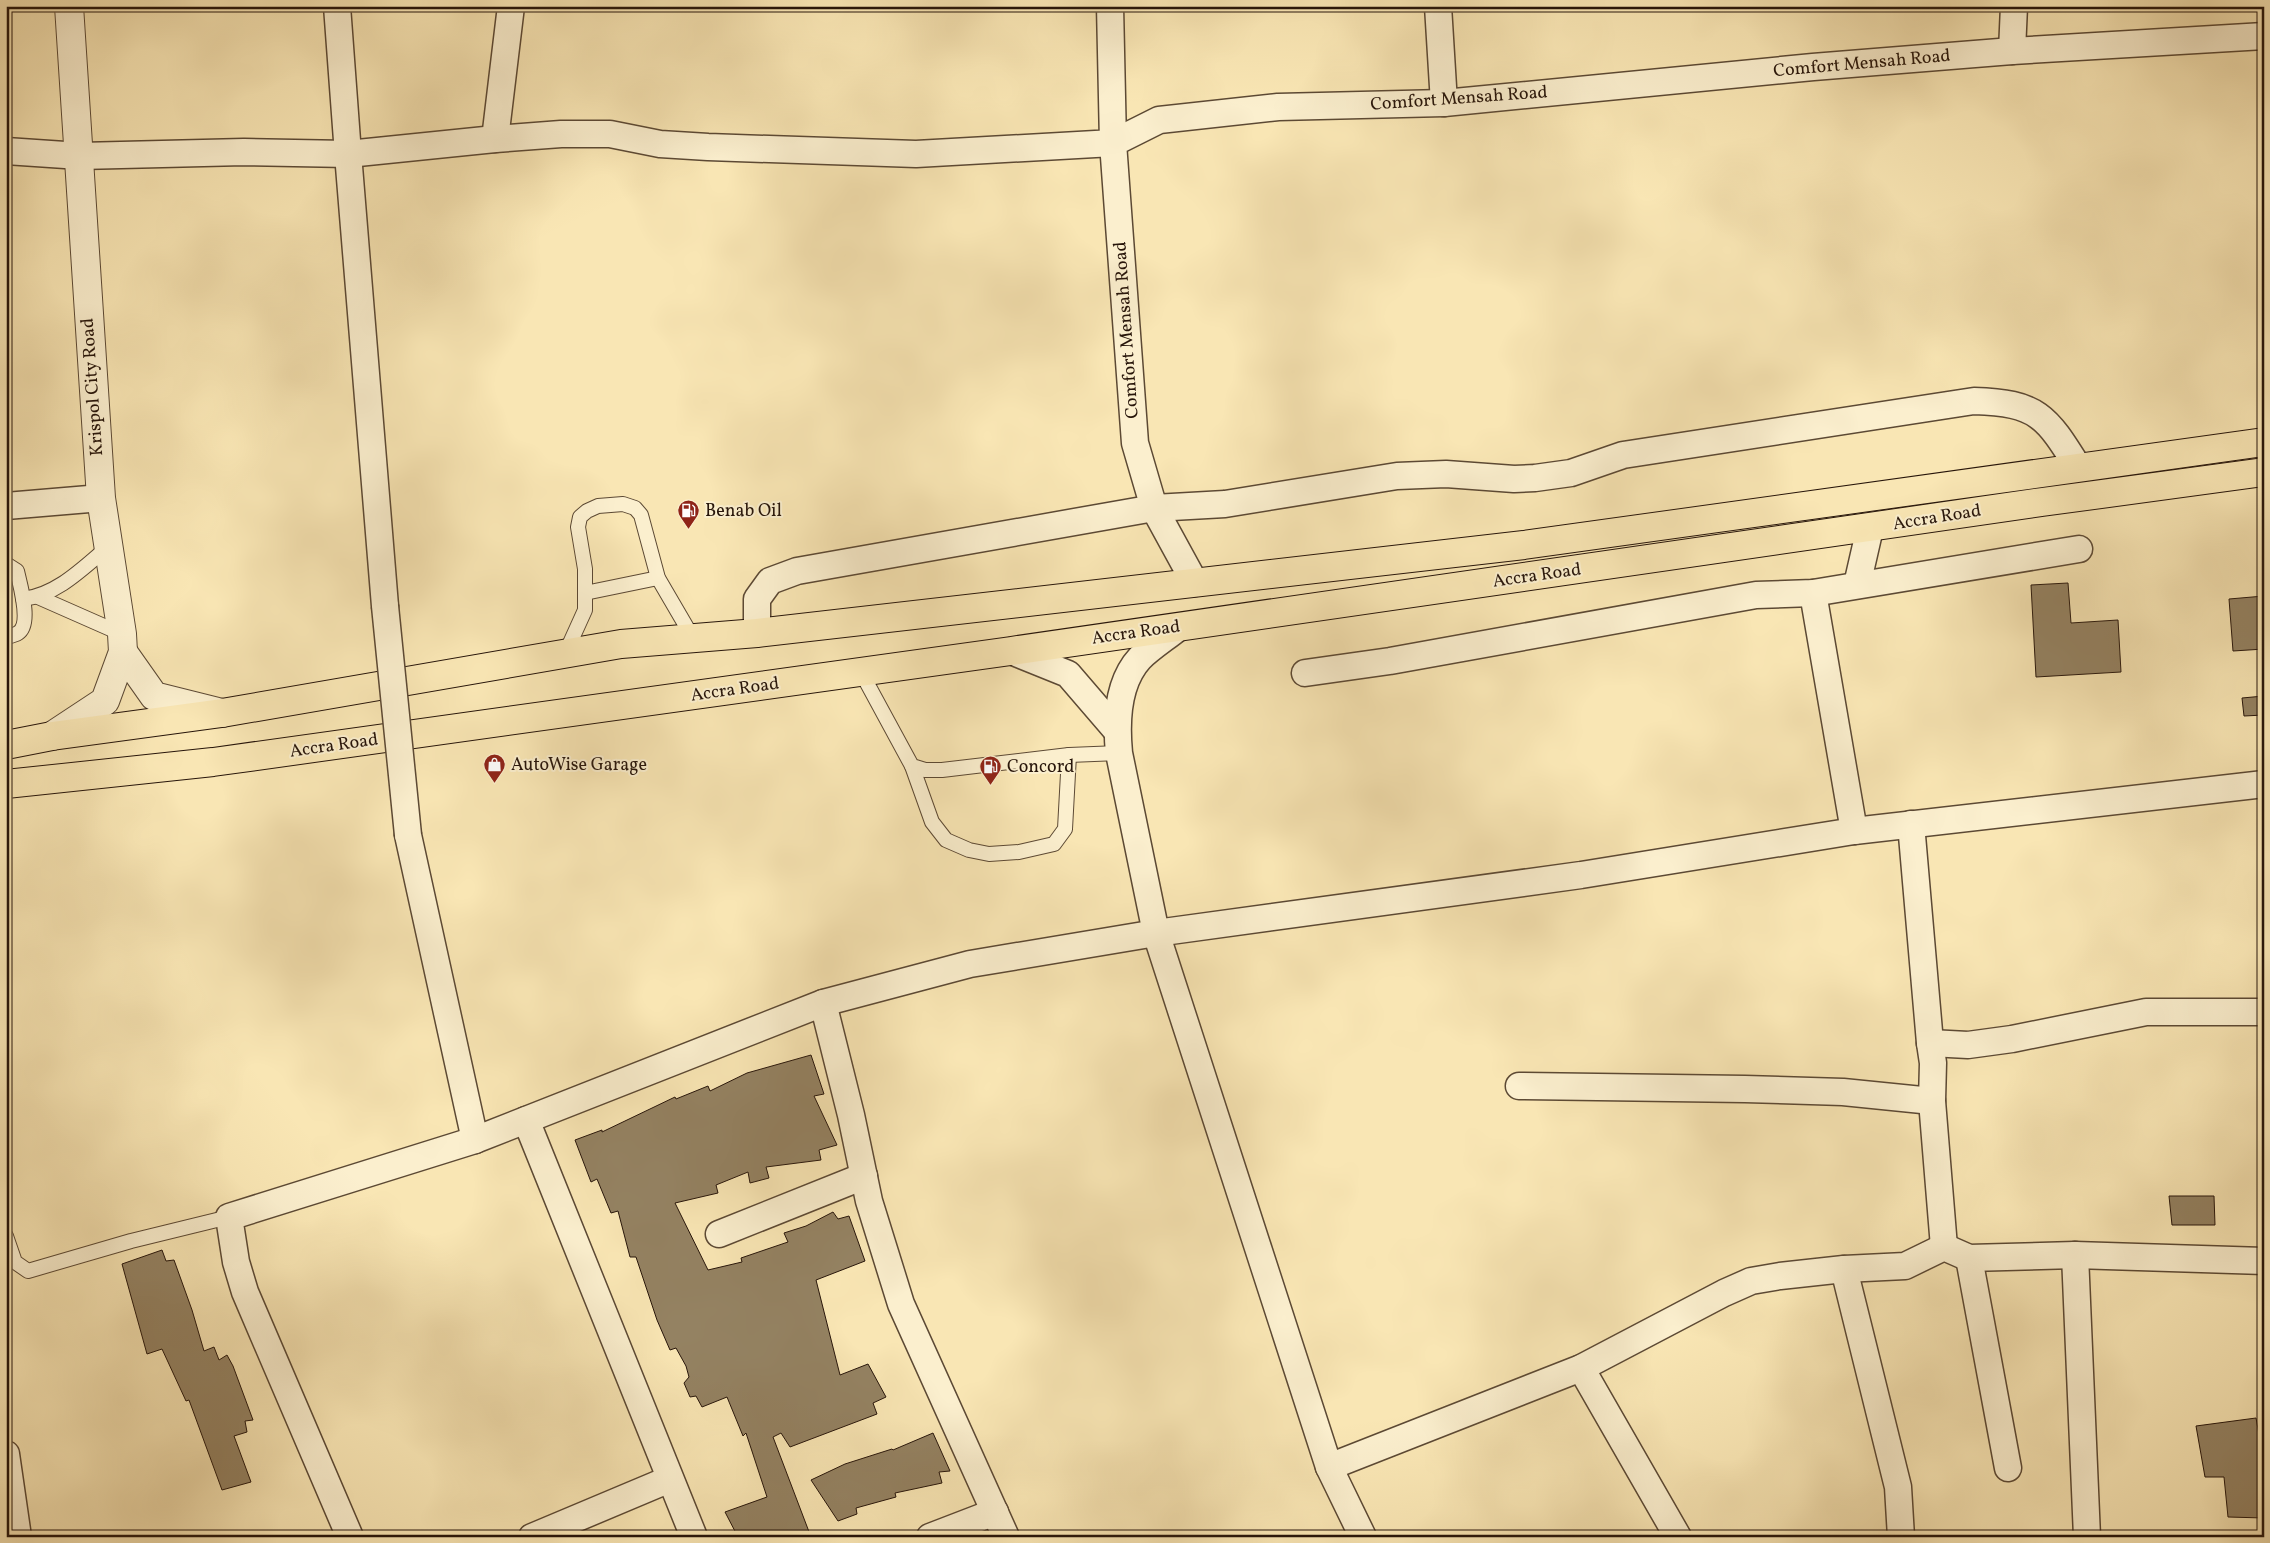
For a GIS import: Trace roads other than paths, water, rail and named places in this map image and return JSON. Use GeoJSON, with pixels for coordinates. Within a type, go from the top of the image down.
{"type":"FeatureCollection","features":[{"type":"Feature","properties":{"kind":"highway","name":"Accra Road"},"geometry":{"type":"LineString","coordinates":[[6,745],[52,736],[222,713],[621,644],[757,633],[1524,545],[2264,442]]}},
{"type":"Feature","properties":{"kind":"highway","name":"Accra Road"},"geometry":{"type":"LineString","coordinates":[[6,784],[223,761],[1011,651],[2042,502],[2264,472]]}},
{"type":"Feature","properties":{"kind":"street","name":"Krispol City Road"},"geometry":{"type":"LineString","coordinates":[[52,736],[105,701],[122,643],[102,498],[88,312],[80,156],[69,6]]}},
{"type":"Feature","properties":{"kind":"street"},"geometry":{"type":"LineString","coordinates":[[338,6],[348,154],[385,606],[408,835],[474,1140]]}},
{"type":"Feature","properties":{"kind":"street"},"geometry":{"type":"LineString","coordinates":[[495,139],[511,6]]}},
{"type":"Feature","properties":{"kind":"street"},"geometry":{"type":"LineString","coordinates":[[6,151],[80,156],[244,152],[348,154],[561,134],[610,134],[660,144],[708,147],[916,154],[1113,143],[1110,6]]}},
{"type":"Feature","properties":{"kind":"street"},"geometry":{"type":"LineString","coordinates":[[1438,6],[1444,103]]}},
{"type":"Feature","properties":{"kind":"street"},"geometry":{"type":"LineString","coordinates":[[2012,51],[2014,6]]}},
{"type":"Feature","properties":{"kind":"street","name":"Comfort Mensah Road"},"geometry":{"type":"LineString","coordinates":[[1195,583],[1154,508],[1135,443],[1113,143],[1158,120],[1278,107],[1444,103],[1813,67],[2012,51],[2264,36]]}},
{"type":"Feature","properties":{"kind":"street"},"geometry":{"type":"LineString","coordinates":[[757,633],[757,599],[770,581],[797,571],[1154,508],[1225,504],[1397,476],[1446,474],[1514,479],[1571,473],[1623,455],[1974,402],[2005,402],[2040,414],[2054,429],[2078,467]]}},
{"type":"Feature","properties":{"kind":"street"},"geometry":{"type":"LineString","coordinates":[[6,506],[102,498]]}},
{"type":"Feature","properties":{"kind":"street"},"geometry":{"type":"LineString","coordinates":[[1857,585],[1870,528]]}},
{"type":"Feature","properties":{"kind":"street"},"geometry":{"type":"LineString","coordinates":[[1305,674],[1390,661],[1756,595],[1814,593],[2079,548]]}},
{"type":"Feature","properties":{"kind":"street"},"geometry":{"type":"LineString","coordinates":[[1814,593],[1854,831]]}},
{"type":"Feature","properties":{"kind":"street"},"geometry":{"type":"LineString","coordinates":[[1179,627],[1139,659],[1122,689],[1118,742],[1156,933],[1329,1467],[1363,1537]]}},
{"type":"Feature","properties":{"kind":"street"},"geometry":{"type":"LineString","coordinates":[[122,643],[154,696],[222,713]]}},
{"type":"Feature","properties":{"kind":"street"},"geometry":{"type":"LineString","coordinates":[[1011,651],[1068,674],[1118,742]]}},
{"type":"Feature","properties":{"kind":"street"},"geometry":{"type":"LineString","coordinates":[[350,1537],[245,1292],[236,1262],[229,1217],[474,1140],[823,1003],[970,964],[1156,933],[1581,876],[1854,831],[2264,784]]}},
{"type":"Feature","properties":{"kind":"street"},"geometry":{"type":"LineString","coordinates":[[1911,824],[1933,1062],[1932,1101],[1944,1247]]}},
{"type":"Feature","properties":{"kind":"street"},"geometry":{"type":"LineString","coordinates":[[823,1003],[851,1115],[869,1201],[901,1304],[1006,1537]]}},
{"type":"Feature","properties":{"kind":"street"},"geometry":{"type":"LineString","coordinates":[[1930,1043],[1968,1045],[2012,1039],[2146,1012],[2264,1012]]}},
{"type":"Feature","properties":{"kind":"street"},"geometry":{"type":"LineString","coordinates":[[1518,1086],[1834,1092],[1932,1101]]}},
{"type":"Feature","properties":{"kind":"street"},"geometry":{"type":"LineString","coordinates":[[526,1120],[694,1537]]}},
{"type":"Feature","properties":{"kind":"street"},"geometry":{"type":"LineString","coordinates":[[719,1234],[864,1176]]}},
{"type":"Feature","properties":{"kind":"street"},"geometry":{"type":"LineString","coordinates":[[1329,1467],[1581,1368],[1751,1281],[1844,1269],[1904,1266],[1944,1247],[1969,1258],[2075,1254],[2264,1261]]}},
{"type":"Feature","properties":{"kind":"street"},"geometry":{"type":"LineString","coordinates":[[2075,1254],[2087,1537]]}},
{"type":"Feature","properties":{"kind":"street"},"geometry":{"type":"LineString","coordinates":[[1969,1258],[2008,1468]]}},
{"type":"Feature","properties":{"kind":"street"},"geometry":{"type":"LineString","coordinates":[[1844,1269],[1898,1487],[1901,1537]]}},
{"type":"Feature","properties":{"kind":"street"},"geometry":{"type":"LineString","coordinates":[[1581,1368],[1678,1537]]}},
{"type":"Feature","properties":{"kind":"street"},"geometry":{"type":"LineString","coordinates":[[6,1454],[18,1537]]}},
{"type":"Feature","properties":{"kind":"street"},"geometry":{"type":"LineString","coordinates":[[532,1537],[670,1479]]}},
{"type":"Feature","properties":{"kind":"street"},"geometry":{"type":"LineString","coordinates":[[930,1537],[995,1512]]}},
{"type":"Feature","properties":{"kind":"lane"},"geometry":{"type":"LineString","coordinates":[[566,652],[585,610],[584,569],[578,527],[580,517],[598,506],[623,504],[635,508],[641,515],[658,578],[692,638]]}},
{"type":"Feature","properties":{"kind":"lane"},"geometry":{"type":"LineString","coordinates":[[23,599],[38,597],[72,577],[108,547]]}},
{"type":"Feature","properties":{"kind":"lane"},"geometry":{"type":"LineString","coordinates":[[6,564],[17,571],[25,620],[23,628],[17,634],[6,636]]}},
{"type":"Feature","properties":{"kind":"lane"},"geometry":{"type":"LineString","coordinates":[[585,593],[658,578]]}},
{"type":"Feature","properties":{"kind":"lane"},"geometry":{"type":"LineString","coordinates":[[38,597],[122,643]]}},
{"type":"Feature","properties":{"kind":"lane"},"geometry":{"type":"LineString","coordinates":[[860,672],[912,766],[932,822],[946,840],[969,850],[989,854],[1019,852],[1054,844],[1065,829],[1069,755]]}},
{"type":"Feature","properties":{"kind":"lane"},"geometry":{"type":"LineString","coordinates":[[912,766],[925,770],[942,770],[1069,755],[1118,742]]}},
{"type":"Feature","properties":{"kind":"lane"},"geometry":{"type":"LineString","coordinates":[[6,1236],[15,1262],[28,1271],[131,1241],[229,1217]]}},
{"type":"Feature","properties":{"kind":"place","name":"Benab Oil"},"geometry":{"type":"Point","coordinates":[689,530]}},
{"type":"Feature","properties":{"kind":"place","name":"AutoWise Garage"},"geometry":{"type":"Point","coordinates":[495,784]}},
{"type":"Feature","properties":{"kind":"place","name":"Concord"},"geometry":{"type":"Point","coordinates":[991,786]}}]}
